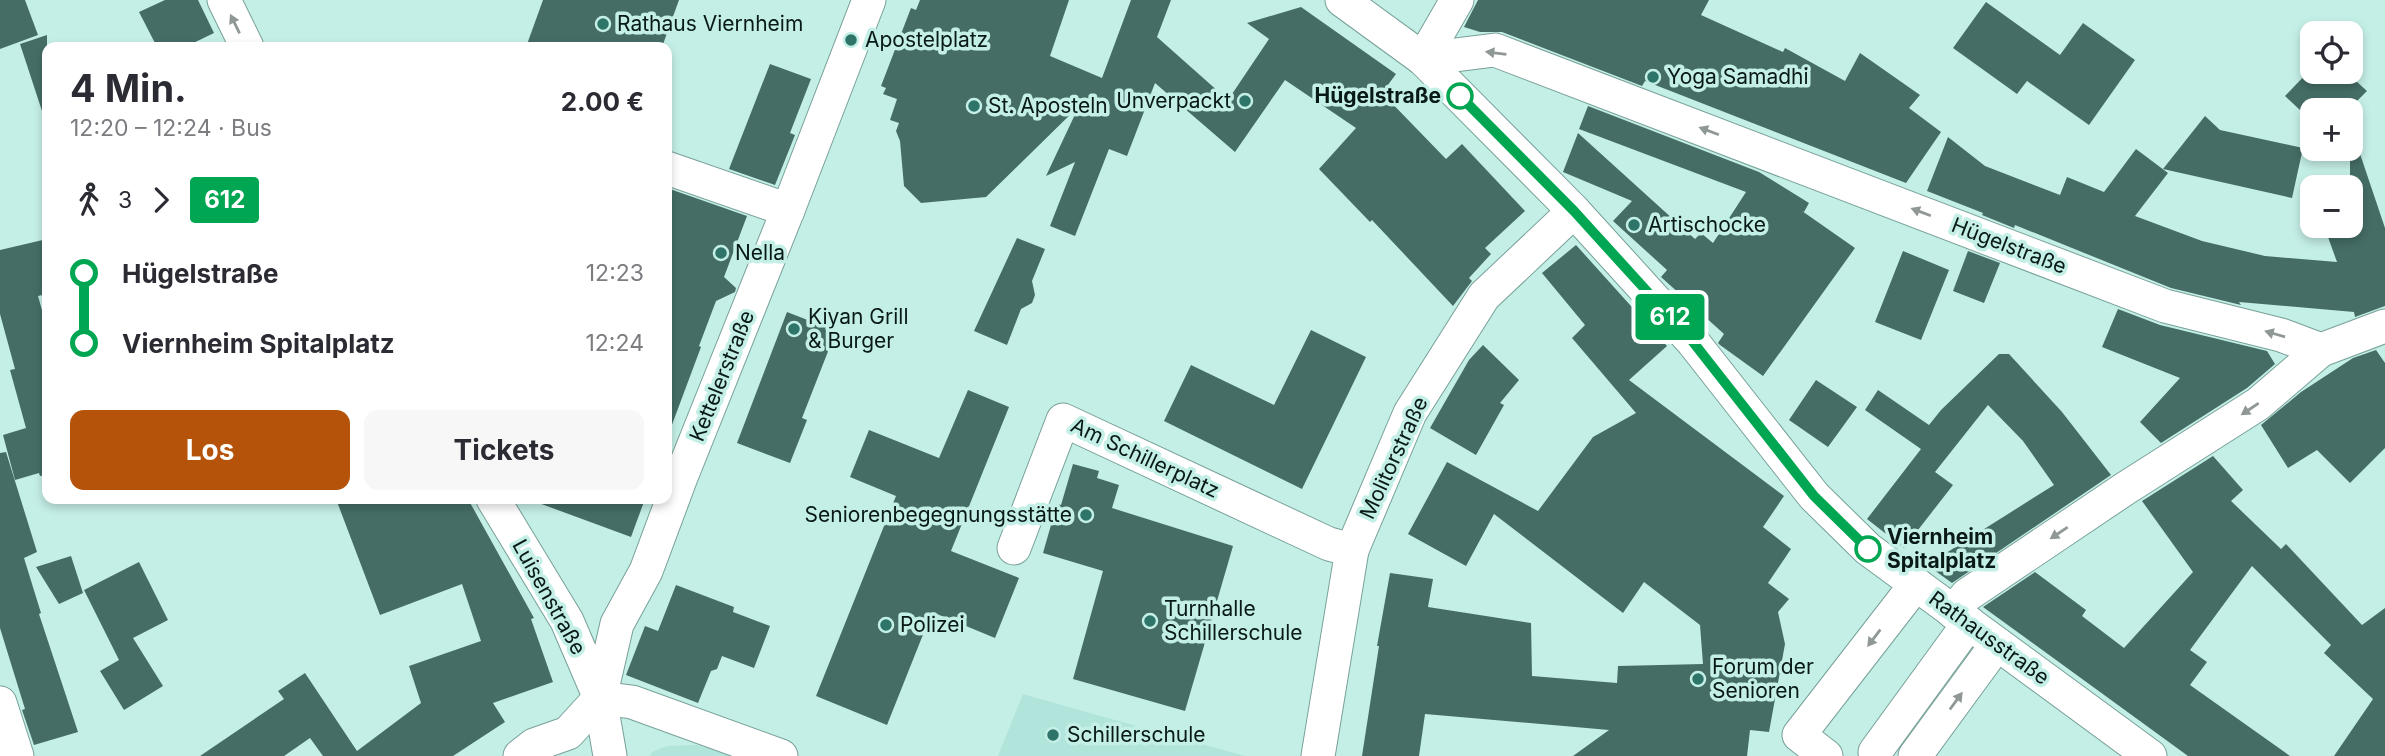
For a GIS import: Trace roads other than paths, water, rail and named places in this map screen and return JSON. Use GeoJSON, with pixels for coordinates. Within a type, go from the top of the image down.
{"type":"FeatureCollection","features":[{"type":"Feature","properties":{"kind":"street"},"geometry":{"type":"LineString","coordinates":[[224,0],[245,42]]}},
{"type":"Feature","properties":{"kind":"street","name":"Kettelerstraße"},"geometry":{"type":"LineString","coordinates":[[672,500],[789,211],[869,0]]}},
{"type":"Feature","properties":{"kind":"street","name":"Rathausstraße"},"geometry":{"type":"LineString","coordinates":[[1342,0],[1423,59],[1574,211],[1693,342],[1814,496],[1868,549],[2150,756]]}},
{"type":"Feature","properties":{"kind":"street"},"geometry":{"type":"LineString","coordinates":[[1423,59],[1457,0]]}},
{"type":"Feature","properties":{"kind":"street","name":"Hügelstraße"},"geometry":{"type":"LineString","coordinates":[[1423,59],[1495,51],[2165,306],[2281,335],[2321,350]]}},
{"type":"Feature","properties":{"kind":"street"},"geometry":{"type":"LineString","coordinates":[[672,170],[789,211]]}},
{"type":"Feature","properties":{"kind":"street","name":"Molitorstraße"},"geometry":{"type":"LineString","coordinates":[[1318,756],[1352,550],[1410,413],[1484,296],[1574,211]]}},
{"type":"Feature","properties":{"kind":"street"},"geometry":{"type":"LineString","coordinates":[[1875,752],[1961,617],[1967,596],[2126,488],[2258,404],[2321,350],[2385,326]]}},
{"type":"Feature","properties":{"kind":"street","name":"Am Schillerplatz"},"geometry":{"type":"LineString","coordinates":[[1014,548],[1063,420],[1329,544],[1352,550]]}},
{"type":"Feature","properties":{"kind":"street","name":"Luisenstraße"},"geometry":{"type":"LineString","coordinates":[[496,504],[567,621],[600,698]]}},
{"type":"Feature","properties":{"kind":"street","name":"Kettelerstraße"},"geometry":{"type":"LineString","coordinates":[[520,756],[534,745],[568,733],[600,698],[617,624],[646,571],[671,504]]}},
{"type":"Feature","properties":{"kind":"street"},"geometry":{"type":"LineString","coordinates":[[1826,756],[1799,735],[1916,584]]}},
{"type":"Feature","properties":{"kind":"street"},"geometry":{"type":"LineString","coordinates":[[1916,756],[1997,644]]}},
{"type":"Feature","properties":{"kind":"street"},"geometry":{"type":"LineString","coordinates":[[610,756],[600,698],[632,702],[781,756]]}},
{"type":"Feature","properties":{"kind":"street"},"geometry":{"type":"LineString","coordinates":[[0,703],[17,756]]}},
{"type":"Feature","properties":{"kind":"place","name":"Rathaus Viernheim"},"geometry":{"type":"Point","coordinates":[603,24]}},
{"type":"Feature","properties":{"kind":"place","name":"Apostelplatz"},"geometry":{"type":"Point","coordinates":[851,40]}},
{"type":"Feature","properties":{"kind":"place","name":"Yoga Samadhi"},"geometry":{"type":"Point","coordinates":[1653,77]}},
{"type":"Feature","properties":{"kind":"place","name":"Hügelstraße"},"geometry":{"type":"Point","coordinates":[1460,96]}},
{"type":"Feature","properties":{"kind":"place","name":"Unverpackt"},"geometry":{"type":"Point","coordinates":[1245,101]}},
{"type":"Feature","properties":{"kind":"place","name":"St. Aposteln"},"geometry":{"type":"Point","coordinates":[974,106]}},
{"type":"Feature","properties":{"kind":"place","name":"Artischocke"},"geometry":{"type":"Point","coordinates":[1634,225]}},
{"type":"Feature","properties":{"kind":"place","name":"Nella"},"geometry":{"type":"Point","coordinates":[721,253]}},
{"type":"Feature","properties":{"kind":"place","name":"Kiyan Grill & Burger"},"geometry":{"type":"Point","coordinates":[794,329]}},
{"type":"Feature","properties":{"kind":"place","name":"Seniorenbegegnungsstätte"},"geometry":{"type":"Point","coordinates":[1086,515]}},
{"type":"Feature","properties":{"kind":"place","name":"Viernheim Spitalplatz"},"geometry":{"type":"Point","coordinates":[1868,549]}},
{"type":"Feature","properties":{"kind":"place","name":"Turnhalle Schillerschule"},"geometry":{"type":"Point","coordinates":[1150,621]}},
{"type":"Feature","properties":{"kind":"place","name":"Polizei"},"geometry":{"type":"Point","coordinates":[886,625]}},
{"type":"Feature","properties":{"kind":"place","name":"Forum der Senioren"},"geometry":{"type":"Point","coordinates":[1698,679]}},
{"type":"Feature","properties":{"kind":"place","name":"Schillerschule"},"geometry":{"type":"Point","coordinates":[1053,735]}}]}
